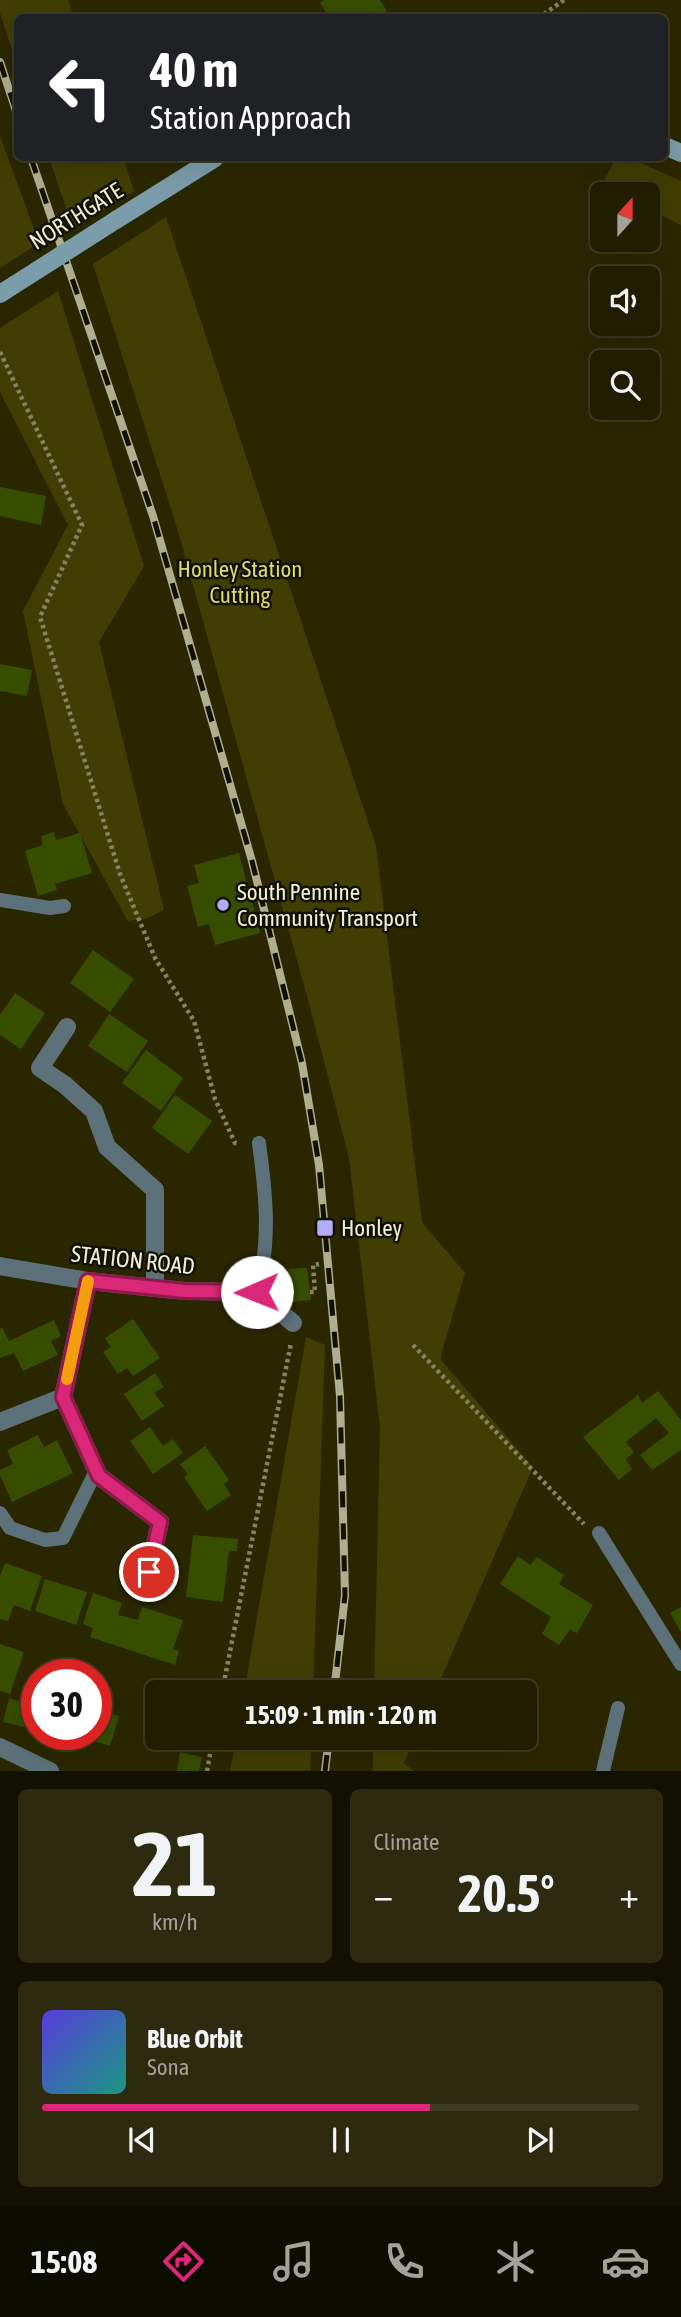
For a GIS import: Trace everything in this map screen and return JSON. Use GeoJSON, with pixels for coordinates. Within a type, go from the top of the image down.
{"type":"FeatureCollection","features":[{"type":"Feature","properties":{"kind":"street","name":"NORTHGATE"},"geometry":{"type":"LineString","coordinates":[[7,290],[210,161]]}},
{"type":"Feature","properties":{"kind":"street"},"geometry":{"type":"LineString","coordinates":[[67,1027],[40,1068],[65,1084],[94,1111],[107,1147],[155,1191],[155,1287]]}},
{"type":"Feature","properties":{"kind":"street","name":"STATION ROAD"},"geometry":{"type":"LineString","coordinates":[[0,1266],[88,1281],[217,1293],[257,1292]]}},
{"type":"Feature","properties":{"kind":"street"},"geometry":{"type":"LineString","coordinates":[[88,1281],[63,1397],[99,1476],[160,1522],[149,1572]]}},
{"type":"Feature","properties":{"kind":"street"},"geometry":{"type":"LineString","coordinates":[[257,1292],[293,1323]]}},
{"type":"Feature","properties":{"kind":"street"},"geometry":{"type":"LineString","coordinates":[[0,1422],[63,1397]]}},
{"type":"Feature","properties":{"kind":"street"},"geometry":{"type":"LineString","coordinates":[[1,1749],[50,1771]]}},
{"type":"Feature","properties":{"kind":"lane"},"geometry":{"type":"LineString","coordinates":[[0,900],[50,908],[64,906]]}},
{"type":"Feature","properties":{"kind":"lane"},"geometry":{"type":"LineString","coordinates":[[257,1292],[263,1270],[268,1223],[260,1147]]}},
{"type":"Feature","properties":{"kind":"lane"},"geometry":{"type":"LineString","coordinates":[[0,1513],[10,1528],[44,1541],[63,1538],[96,1471]]}},
{"type":"Feature","properties":{"kind":"lane"},"geometry":{"type":"LineString","coordinates":[[599,1532],[681,1664]]}},
{"type":"Feature","properties":{"kind":"lane"},"geometry":{"type":"LineString","coordinates":[[603,1771],[618,1708]]}},
{"type":"Feature","properties":{"kind":"path"},"geometry":{"type":"LineString","coordinates":[[544,14],[564,0]]}},
{"type":"Feature","properties":{"kind":"path"},"geometry":{"type":"LineString","coordinates":[[0,352],[82,525],[40,617],[120,874],[155,958],[194,1021],[215,1100],[235,1143],[260,1147]]}},
{"type":"Feature","properties":{"kind":"path"},"geometry":{"type":"LineString","coordinates":[[310,1292],[315,1292],[313,1265],[319,1264]]}},
{"type":"Feature","properties":{"kind":"path"},"geometry":{"type":"LineString","coordinates":[[224,1680],[290,1350],[293,1323]]}},
{"type":"Feature","properties":{"kind":"path"},"geometry":{"type":"LineString","coordinates":[[413,1345],[580,1521],[599,1532]]}},
{"type":"Feature","properties":{"kind":"path"},"geometry":{"type":"LineString","coordinates":[[207,1771],[211,1750]]}},
{"type":"Feature","properties":{"kind":"green space"},"geometry":{"type":"Polygon","coordinates":[[[0,0],[68,0],[73,14],[14,14],[14,56],[0,13],[0,0]]]}},
{"type":"Feature","properties":{"kind":"green space"},"geometry":{"type":"Polygon","coordinates":[[[0,136],[39,243],[0,268],[0,136]]]}},
{"type":"Feature","properties":{"kind":"green space"},"geometry":{"type":"Polygon","coordinates":[[[50,161],[124,161],[134,191],[73,228],[50,161]]]}},
{"type":"Feature","properties":{"kind":"green space"},"geometry":{"type":"Polygon","coordinates":[[[614,161],[637,161],[681,181],[681,225],[660,215],[660,182],[603,182],[614,161]]]}},
{"type":"Feature","properties":{"kind":"green space","name":"Honley Station Cutting"},"geometry":{"type":"Polygon","coordinates":[[[166,217],[376,846],[422,1222],[465,1273],[441,1360],[533,1467],[440,1680],[374,1680],[380,1428],[349,1158],[310,1007],[178,531],[93,264],[166,217]]]}},
{"type":"Feature","properties":{"kind":"green space"},"geometry":{"type":"Polygon","coordinates":[[[58,291],[144,566],[99,642],[164,910],[145,919],[128,921],[63,804],[23,611],[68,525],[0,392],[0,328],[58,291]]]}},
{"type":"Feature","properties":{"kind":"green space"},"geometry":{"type":"Polygon","coordinates":[[[306,1337],[325,1345],[313,1680],[246,1680],[306,1337]]]}},
{"type":"Feature","properties":{"kind":"green space"},"geometry":{"type":"Polygon","coordinates":[[[234,1750],[311,1750],[310,1771],[230,1771],[234,1750]]]}},
{"type":"Feature","properties":{"kind":"green space"},"geometry":{"type":"Polygon","coordinates":[[[373,1750],[410,1750],[404,1763],[414,1771],[373,1771],[373,1750]]]}},
{"type":"Feature","properties":{"kind":"building"},"geometry":{"type":"Polygon","coordinates":[[[324,0],[380,0],[387,11],[383,14],[327,14],[320,3],[324,0]]]}},
{"type":"Feature","properties":{"kind":"building"},"geometry":{"type":"Polygon","coordinates":[[[0,487],[46,496],[41,525],[0,516],[0,487]]]}},
{"type":"Feature","properties":{"kind":"building"},"geometry":{"type":"Polygon","coordinates":[[[0,664],[32,670],[27,696],[0,691],[0,664]]]}},
{"type":"Feature","properties":{"kind":"building"},"geometry":{"type":"Polygon","coordinates":[[[54,832],[56,840],[80,833],[92,873],[55,884],[57,890],[38,896],[25,851],[43,845],[41,836],[54,832]]]}},
{"type":"Feature","properties":{"kind":"building","name":"South Pennine Community Transport"},"geometry":{"type":"Polygon","coordinates":[[[239,853],[260,933],[215,945],[209,924],[198,927],[187,886],[199,883],[194,865],[239,853]]]}},
{"type":"Feature","properties":{"kind":"building"},"geometry":{"type":"Polygon","coordinates":[[[93,950],[134,979],[110,1012],[70,983],[93,950]]]}},
{"type":"Feature","properties":{"kind":"building"},"geometry":{"type":"Polygon","coordinates":[[[15,993],[45,1013],[21,1049],[0,1035],[0,1015],[15,993]]]}},
{"type":"Feature","properties":{"kind":"building"},"geometry":{"type":"Polygon","coordinates":[[[109,1014],[148,1041],[127,1072],[88,1046],[109,1014]]]}},
{"type":"Feature","properties":{"kind":"building"},"geometry":{"type":"Polygon","coordinates":[[[146,1050],[183,1078],[161,1111],[122,1083],[146,1050]]]}},
{"type":"Feature","properties":{"kind":"building"},"geometry":{"type":"Polygon","coordinates":[[[175,1095],[212,1121],[188,1154],[152,1128],[175,1095]]]}},
{"type":"Feature","properties":{"kind":"building"},"geometry":{"type":"Polygon","coordinates":[[[307,1268],[311,1300],[292,1302],[288,1269],[307,1268]]]}},
{"type":"Feature","properties":{"kind":"building"},"geometry":{"type":"Polygon","coordinates":[[[133,1319],[160,1358],[133,1376],[127,1368],[118,1374],[103,1352],[111,1347],[105,1338],[133,1319]]]}},
{"type":"Feature","properties":{"kind":"building"},"geometry":{"type":"Polygon","coordinates":[[[54,1320],[61,1336],[51,1341],[58,1355],[23,1371],[14,1353],[0,1358],[2,1327],[9,1341],[54,1320]]]}},
{"type":"Feature","properties":{"kind":"building"},"geometry":{"type":"Polygon","coordinates":[[[155,1373],[164,1387],[154,1393],[164,1406],[142,1421],[124,1394],[155,1373]]]}},
{"type":"Feature","properties":{"kind":"building"},"geometry":{"type":"Polygon","coordinates":[[[658,1391],[681,1420],[681,1450],[652,1470],[640,1455],[669,1433],[656,1418],[626,1442],[634,1452],[626,1459],[632,1469],[619,1480],[583,1437],[638,1395],[642,1403],[658,1391]]]}},
{"type":"Feature","properties":{"kind":"building"},"geometry":{"type":"Polygon","coordinates":[[[150,1427],[163,1446],[173,1439],[183,1453],[153,1474],[130,1441],[150,1427]]]}},
{"type":"Feature","properties":{"kind":"building"},"geometry":{"type":"Polygon","coordinates":[[[38,1435],[44,1447],[57,1440],[73,1473],[12,1502],[0,1475],[0,1470],[13,1464],[7,1450],[38,1435]]]}},
{"type":"Feature","properties":{"kind":"building"},"geometry":{"type":"Polygon","coordinates":[[[205,1446],[229,1480],[224,1484],[231,1495],[207,1511],[184,1477],[188,1474],[180,1464],[205,1446]]]}},
{"type":"Feature","properties":{"kind":"building"},"geometry":{"type":"Polygon","coordinates":[[[193,1535],[238,1539],[237,1551],[229,1551],[223,1602],[186,1597],[193,1535]]]}},
{"type":"Feature","properties":{"kind":"building"},"geometry":{"type":"Polygon","coordinates":[[[518,1556],[530,1565],[537,1557],[564,1575],[559,1584],[593,1605],[577,1633],[570,1629],[559,1645],[542,1634],[551,1617],[500,1584],[518,1556]]]}},
{"type":"Feature","properties":{"kind":"building"},"geometry":{"type":"Polygon","coordinates":[[[5,1563],[42,1576],[30,1611],[14,1605],[8,1621],[0,1619],[0,1576],[5,1563]]]}},
{"type":"Feature","properties":{"kind":"building"},"geometry":{"type":"Polygon","coordinates":[[[45,1579],[87,1592],[76,1625],[35,1611],[45,1579]]]}},
{"type":"Feature","properties":{"kind":"building"},"geometry":{"type":"Polygon","coordinates":[[[93,1593],[122,1603],[118,1615],[138,1620],[142,1607],[183,1620],[173,1649],[179,1651],[175,1665],[90,1637],[93,1628],[83,1624],[93,1593]]]}},
{"type":"Feature","properties":{"kind":"building"},"geometry":{"type":"Polygon","coordinates":[[[681,1607],[681,1632],[670,1613],[681,1607]]]}},
{"type":"Feature","properties":{"kind":"building"},"geometry":{"type":"Polygon","coordinates":[[[0,1644],[24,1652],[10,1694],[0,1691],[0,1644]]]}},
{"type":"Feature","properties":{"kind":"building"},"geometry":{"type":"Polygon","coordinates":[[[9,1698],[21,1701],[21,1726],[3,1722],[9,1698]]]}},
{"type":"Feature","properties":{"kind":"building"},"geometry":{"type":"Polygon","coordinates":[[[112,1714],[119,1716],[112,1739],[112,1714]]]}},
{"type":"Feature","properties":{"kind":"building"},"geometry":{"type":"Polygon","coordinates":[[[180,1752],[202,1757],[199,1771],[177,1771],[180,1752]]]}},
{"type":"Feature","properties":{"kind":"railway"},"geometry":{"type":"LineString","coordinates":[[0,62],[14,105]]}},
{"type":"Feature","properties":{"kind":"railway"},"geometry":{"type":"LineString","coordinates":[[32,161],[153,516],[252,861],[302,1063],[319,1165],[340,1396],[345,1595],[335,1680]]}},
{"type":"Feature","properties":{"kind":"railway"},"geometry":{"type":"LineString","coordinates":[[325,1771],[328,1750]]}},
{"type":"Feature","properties":{"kind":"slow traffic"},"geometry":{"type":"LineString","coordinates":[[67,1379],[88,1281]]}},
{"type":"Feature","properties":{"kind":"place","name":"South Pennine Community Transport"},"geometry":{"type":"Point","coordinates":[223,905]}},
{"type":"Feature","properties":{"kind":"place","name":"Honley"},"geometry":{"type":"Point","coordinates":[325,1228]}},
{"type":"Feature","properties":{"kind":"route"},"geometry":{"type":"LineString","coordinates":[[149,1572],[160,1522],[99,1476],[63,1397],[88,1281],[185,1291],[257,1292]]}}]}
